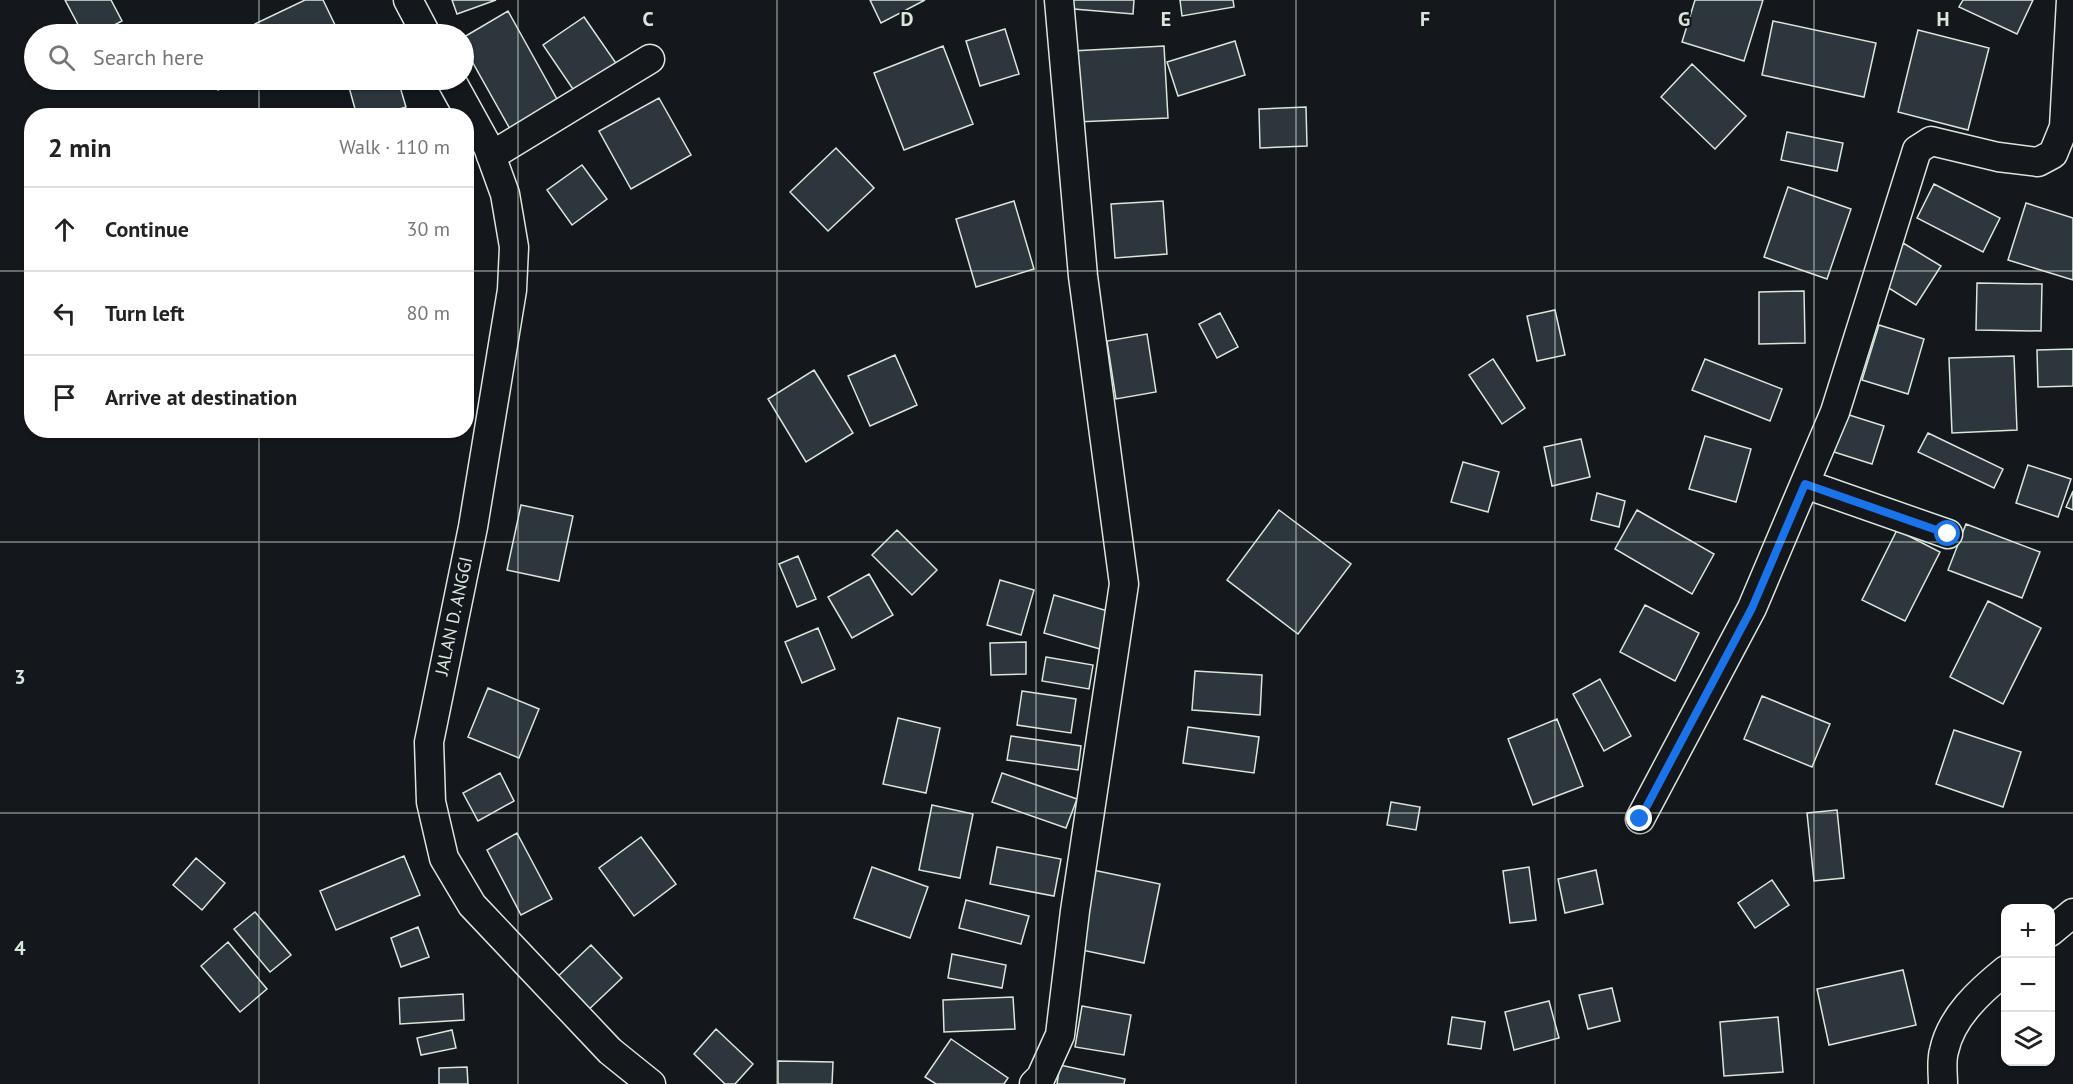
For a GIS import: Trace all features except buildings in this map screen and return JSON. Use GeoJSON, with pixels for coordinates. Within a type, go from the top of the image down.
{"type":"FeatureCollection","features":[{"type":"Feature","properties":{"kind":"street"},"geometry":{"type":"LineString","coordinates":[[408,0],[421,24]]}},
{"type":"Feature","properties":{"kind":"street"},"geometry":{"type":"LineString","coordinates":[[1034,1084],[1041,1077],[1060,1035],[1075,911],[1124,584],[1083,276],[1059,0]]}},
{"type":"Feature","properties":{"kind":"street"},"geometry":{"type":"LineString","coordinates":[[1640,819],[1752,608],[1836,412],[1917,150],[1931,141],[1998,157],[2038,162],[2053,154],[2064,127],[2071,0]]}},
{"type":"Feature","properties":{"kind":"street"},"geometry":{"type":"LineString","coordinates":[[491,156],[650,59]]}},
{"type":"Feature","properties":{"kind":"street","name":"JALAN D. ANGGI"},"geometry":{"type":"LineString","coordinates":[[456,90],[466,108]]}},
{"type":"Feature","properties":{"kind":"street","name":"JALAN D. ANGGI"},"geometry":{"type":"LineString","coordinates":[[474,124],[491,156],[505,194],[513,247],[512,290],[475,516],[429,742],[430,802],[444,858],[472,905],[610,1052],[651,1084]]}},
{"type":"Feature","properties":{"kind":"street"},"geometry":{"type":"LineString","coordinates":[[1805,484],[1948,534]]}},
{"type":"Feature","properties":{"kind":"street"},"geometry":{"type":"LineString","coordinates":[[2055,928],[2073,913]]}},
{"type":"Feature","properties":{"kind":"street"},"geometry":{"type":"LineString","coordinates":[[1943,1084],[1943,1052],[1956,1022],[1986,986],[2001,974]]}},
{"type":"Feature","properties":{"kind":"route"},"geometry":{"type":"LineString","coordinates":[[1640,819],[1752,608],[1805,484],[1948,534]]}}]}
